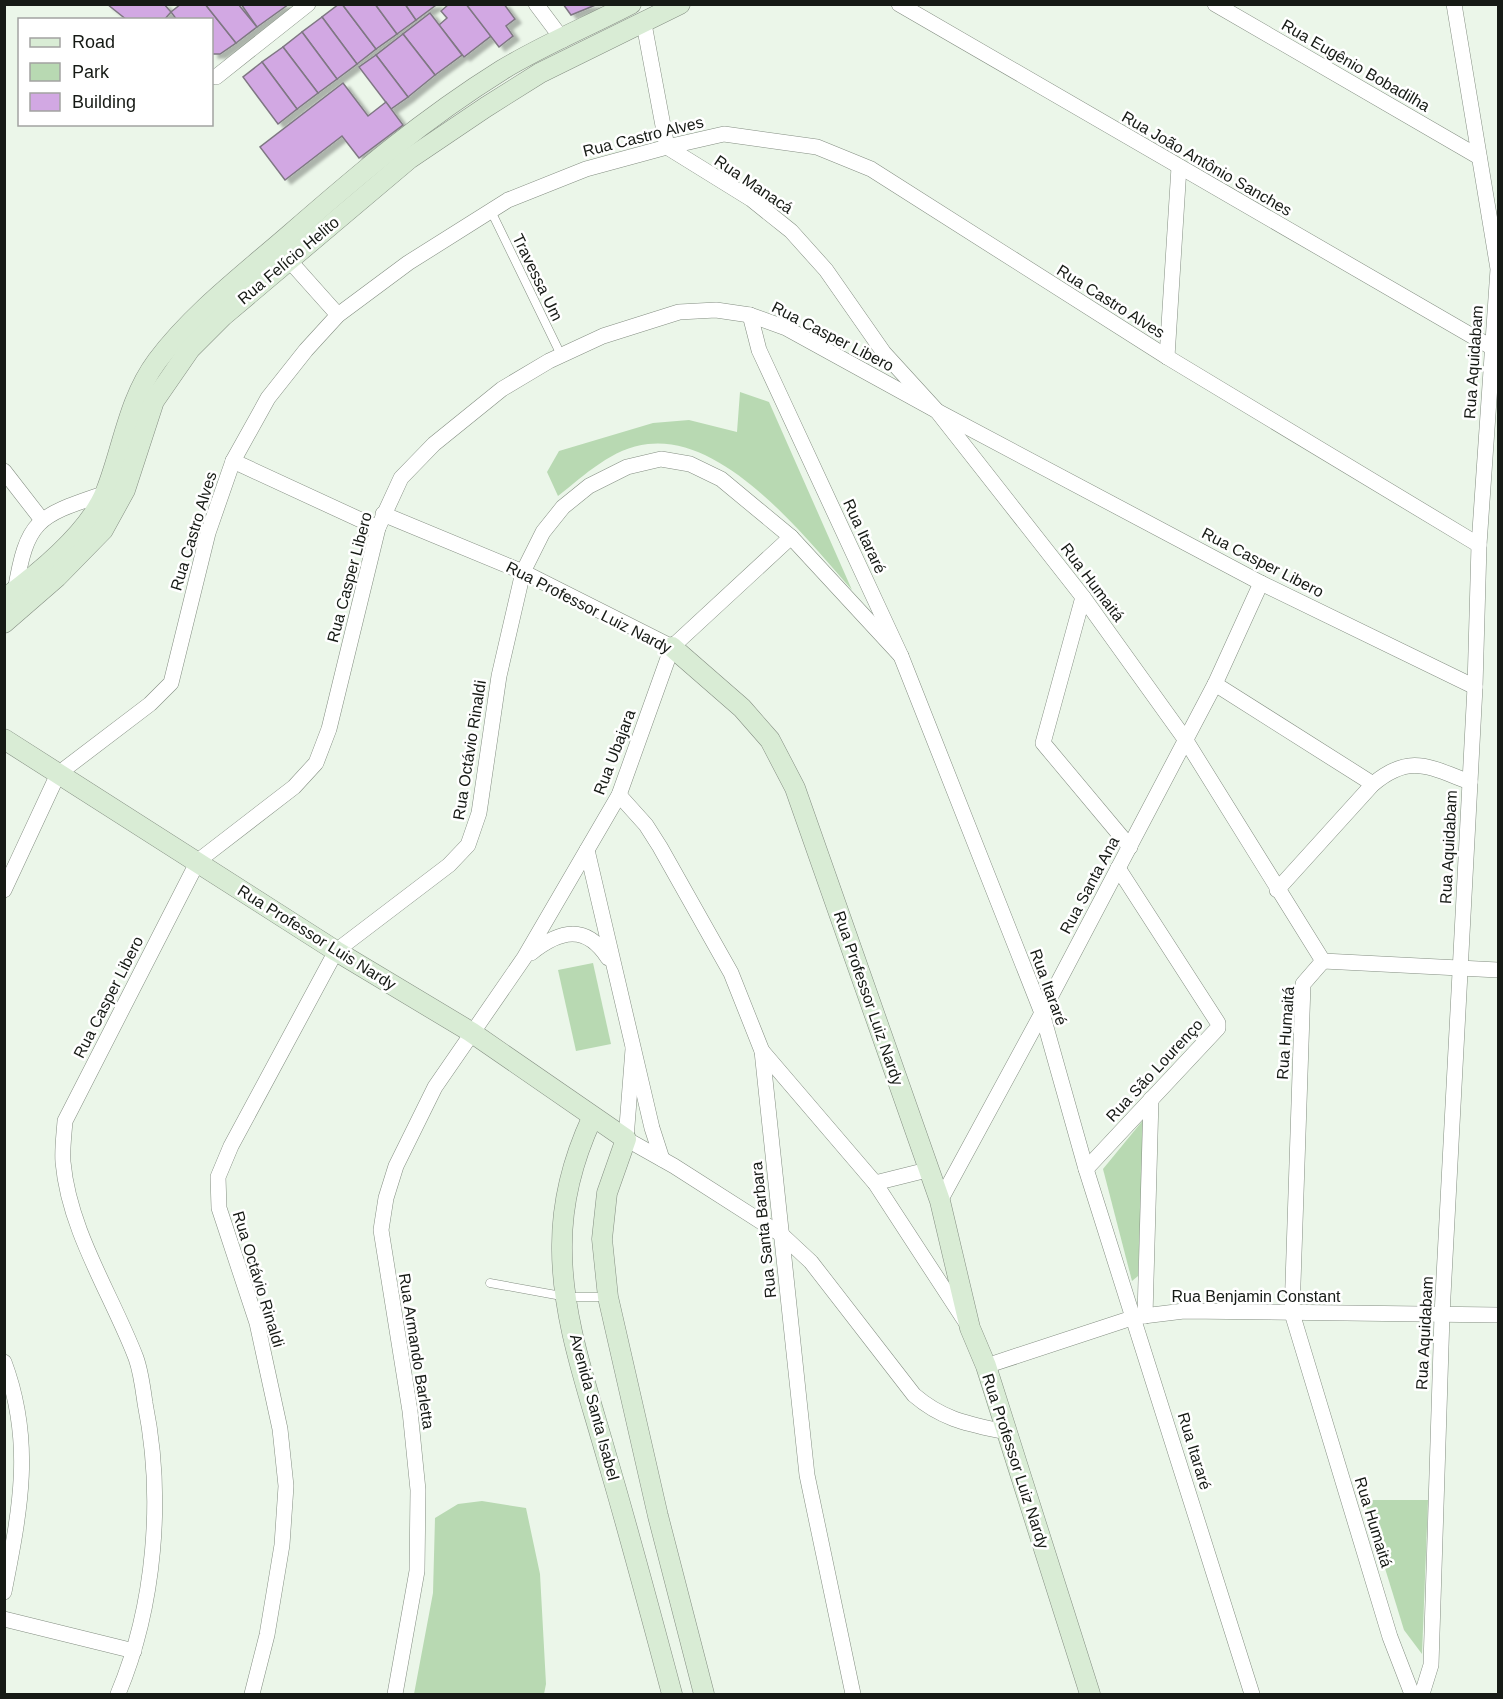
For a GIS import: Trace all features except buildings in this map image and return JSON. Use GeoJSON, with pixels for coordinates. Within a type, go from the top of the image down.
{"type":"FeatureCollection","features":[{"type":"Feature","properties":{"kind":"main road","name":"Rua Felício Helito"},"geometry":{"type":"LineString","coordinates":[[10,595],[75,537],[106,493],[135,399],[145,379],[170,345],[207,308],[330,198],[398,141],[504,69],[631,4]]}},
{"type":"Feature","properties":{"kind":"main road","name":"Rua Felício Helito"},"geometry":{"type":"LineString","coordinates":[[4,623],[57,577],[103,530],[125,490],[154,401],[190,349],[223,316],[409,159],[540,73],[644,24],[680,4]]}},
{"type":"Feature","properties":{"kind":"main road","name":"Rua Professor Luiz Nardy"},"geometry":{"type":"LineString","coordinates":[[672,647],[742,708],[770,740],[795,788],[927,1170],[940,1201],[970,1328],[986,1366],[1090,1695]]}},
{"type":"Feature","properties":{"kind":"main road","name":"Rua Professor Luis Nardy"},"geometry":{"type":"LineString","coordinates":[[4,739],[336,951],[471,1032],[592,1118],[626,1139]]}},
{"type":"Feature","properties":{"kind":"main road","name":"Avenida Santa Isabel"},"geometry":{"type":"LineString","coordinates":[[592,1118],[581,1140],[566,1195],[562,1245],[567,1297],[582,1370],[672,1695]]}},
{"type":"Feature","properties":{"kind":"main road","name":"Avenida Santa Isabel"},"geometry":{"type":"LineString","coordinates":[[626,1139],[607,1193],[602,1239],[608,1297],[658,1516],[704,1695]]}},
{"type":"Feature","properties":{"kind":"street"},"geometry":{"type":"LineString","coordinates":[[216,77],[308,4]]}},
{"type":"Feature","properties":{"kind":"street"},"geometry":{"type":"LineString","coordinates":[[537,4],[563,40]]}},
{"type":"Feature","properties":{"kind":"street","name":"Rua João Antônio Sanches"},"geometry":{"type":"LineString","coordinates":[[898,4],[1495,350]]}},
{"type":"Feature","properties":{"kind":"street","name":"Rua Eugênio Bobadilha"},"geometry":{"type":"LineString","coordinates":[[1215,4],[1479,157]]}},
{"type":"Feature","properties":{"kind":"street","name":"Rua Aquidabam"},"geometry":{"type":"LineString","coordinates":[[1422,1695],[1431,1665],[1442,1315],[1475,687],[1479,545],[1495,350],[1498,269],[1454,4]]}},
{"type":"Feature","properties":{"kind":"street"},"geometry":{"type":"LineString","coordinates":[[644,24],[667,147]]}},
{"type":"Feature","properties":{"kind":"street","name":"Rua Castro Alves"},"geometry":{"type":"LineString","coordinates":[[58,774],[150,704],[171,683],[208,533],[233,461],[268,398],[338,315],[408,263],[508,200],[586,169],[724,134],[817,147],[881,176],[1167,357],[1479,545]]}},
{"type":"Feature","properties":{"kind":"street","name":"Rua Manacá"},"geometry":{"type":"LineString","coordinates":[[667,147],[751,199],[791,231],[826,270],[884,352],[936,411]]}},
{"type":"Feature","properties":{"kind":"street"},"geometry":{"type":"LineString","coordinates":[[1167,357],[1179,167]]}},
{"type":"Feature","properties":{"kind":"street"},"geometry":{"type":"LineString","coordinates":[[288,259],[338,315]]}},
{"type":"Feature","properties":{"kind":"street","name":"Rua Casper Libero"},"geometry":{"type":"LineString","coordinates":[[118,1695],[134,1651],[144,1612],[156,1505],[152,1438],[137,1362],[69,1200],[63,1161],[65,1121],[198,861],[294,787],[316,763],[329,729],[380,521],[401,478],[434,444],[502,389],[561,355],[603,336],[679,312],[716,310],[750,315],[786,328],[936,411],[1261,583],[1475,687]]}},
{"type":"Feature","properties":{"kind":"street","name":"Rua Itararé"},"geometry":{"type":"LineString","coordinates":[[750,315],[759,350],[901,656],[1042,1013],[1086,1170],[1140,1316],[1252,1695]]}},
{"type":"Feature","properties":{"kind":"street","name":"Rua Humaitá"},"geometry":{"type":"LineString","coordinates":[[936,411],[1083,597],[1185,739],[1323,961],[1303,984],[1292,1313],[1390,1637],[1412,1695]]}},
{"type":"Feature","properties":{"kind":"street","name":"Rua Octávio Rinaldi"},"geometry":{"type":"LineString","coordinates":[[252,1695],[267,1635],[280,1557],[286,1486],[279,1429],[256,1323],[219,1208],[218,1177],[231,1146],[336,951],[449,865],[471,838],[479,813],[499,676],[523,572],[543,532],[562,507],[589,486],[627,467],[661,459],[690,464],[721,479],[791,537],[901,656]]}},
{"type":"Feature","properties":{"kind":"street","name":"Rua Professor Luiz Nardy"},"geometry":{"type":"LineString","coordinates":[[233,461],[380,521],[523,572],[672,647]]}},
{"type":"Feature","properties":{"kind":"street"},"geometry":{"type":"LineString","coordinates":[[4,471],[42,520]]}},
{"type":"Feature","properties":{"kind":"street"},"geometry":{"type":"LineString","coordinates":[[10,595],[21,553],[30,534],[42,520],[57,510],[106,493]]}},
{"type":"Feature","properties":{"kind":"street","name":"Rua Ubajara"},"geometry":{"type":"LineString","coordinates":[[471,1032],[524,958],[619,795],[672,647],[791,537]]}},
{"type":"Feature","properties":{"kind":"street","name":"Rua Santa Ana"},"geometry":{"type":"LineString","coordinates":[[940,1201],[1215,684],[1261,583]]}},
{"type":"Feature","properties":{"kind":"street"},"geometry":{"type":"LineString","coordinates":[[1083,597],[1043,743],[1130,847]]}},
{"type":"Feature","properties":{"kind":"street"},"geometry":{"type":"LineString","coordinates":[[1215,684],[1373,784]]}},
{"type":"Feature","properties":{"kind":"street"},"geometry":{"type":"LineString","coordinates":[[1277,890],[1373,784],[1388,771],[1404,764],[1424,765],[1470,782]]}},
{"type":"Feature","properties":{"kind":"street"},"geometry":{"type":"LineString","coordinates":[[4,890],[58,774]]}},
{"type":"Feature","properties":{"kind":"street","name":"Rua Santa Barbara"},"geometry":{"type":"LineString","coordinates":[[619,795],[646,825],[719,952],[735,983],[762,1051],[807,1475],[853,1695]]}},
{"type":"Feature","properties":{"kind":"street"},"geometry":{"type":"LineString","coordinates":[[587,850],[633,1049],[662,1159]]}},
{"type":"Feature","properties":{"kind":"street","name":"Rua São Lourenço"},"geometry":{"type":"LineString","coordinates":[[1086,1170],[1216,1032],[1218,1023],[1118,868]]}},
{"type":"Feature","properties":{"kind":"street"},"geometry":{"type":"LineString","coordinates":[[524,958],[549,939],[564,934],[582,934],[599,944],[613,966]]}},
{"type":"Feature","properties":{"kind":"street"},"geometry":{"type":"LineString","coordinates":[[1323,961],[1498,970]]}},
{"type":"Feature","properties":{"kind":"street","name":"Rua Armando Barletta"},"geometry":{"type":"LineString","coordinates":[[395,1695],[417,1571],[418,1490],[410,1411],[381,1230],[386,1198],[396,1166],[435,1088],[471,1032]]}},
{"type":"Feature","properties":{"kind":"street"},"geometry":{"type":"LineString","coordinates":[[633,1049],[626,1139],[662,1159],[782,1235],[811,1262],[914,1395],[932,1410],[954,1420],[1006,1432]]}},
{"type":"Feature","properties":{"kind":"street"},"geometry":{"type":"LineString","coordinates":[[762,1051],[875,1183],[970,1328]]}},
{"type":"Feature","properties":{"kind":"street"},"geometry":{"type":"LineString","coordinates":[[1140,1316],[1151,1099]]}},
{"type":"Feature","properties":{"kind":"street"},"geometry":{"type":"LineString","coordinates":[[875,1183],[927,1170]]}},
{"type":"Feature","properties":{"kind":"street","name":"Rua Benjamin Constant"},"geometry":{"type":"LineString","coordinates":[[986,1366],[1140,1316],[1184,1311],[1498,1315]]}},
{"type":"Feature","properties":{"kind":"street"},"geometry":{"type":"LineString","coordinates":[[4,1362],[16,1392],[23,1449],[21,1503],[4,1592]]}},
{"type":"Feature","properties":{"kind":"street"},"geometry":{"type":"LineString","coordinates":[[4,1619],[134,1651]]}},
{"type":"Feature","properties":{"kind":"lane","name":"Travessa Um"},"geometry":{"type":"LineString","coordinates":[[490,211],[561,355]]}},
{"type":"Feature","properties":{"kind":"lane"},"geometry":{"type":"LineString","coordinates":[[490,1283],[567,1297],[608,1297]]}},
{"type":"Feature","properties":{"kind":"green space"},"geometry":{"type":"Polygon","coordinates":[[[740,392],[769,402],[852,590],[812,544],[762,494],[735,473],[706,456],[677,446],[648,444],[623,451],[589,471],[558,496],[547,472],[559,451],[653,423],[689,420],[737,432],[740,392]]]}},
{"type":"Feature","properties":{"kind":"green space"},"geometry":{"type":"Polygon","coordinates":[[[593,963],[611,1044],[576,1051],[558,970],[593,963]]]}},
{"type":"Feature","properties":{"kind":"green space"},"geometry":{"type":"Polygon","coordinates":[[[1144,1119],[1138,1276],[1132,1281],[1103,1169],[1144,1119]]]}},
{"type":"Feature","properties":{"kind":"green space"},"geometry":{"type":"Polygon","coordinates":[[[1364,1500],[1428,1500],[1422,1654],[1404,1630],[1364,1500]]]}},
{"type":"Feature","properties":{"kind":"green space"},"geometry":{"type":"Polygon","coordinates":[[[482,1501],[526,1508],[540,1574],[546,1684],[544,1694],[414,1694],[433,1593],[435,1518],[458,1504],[482,1501]]]}}]}
